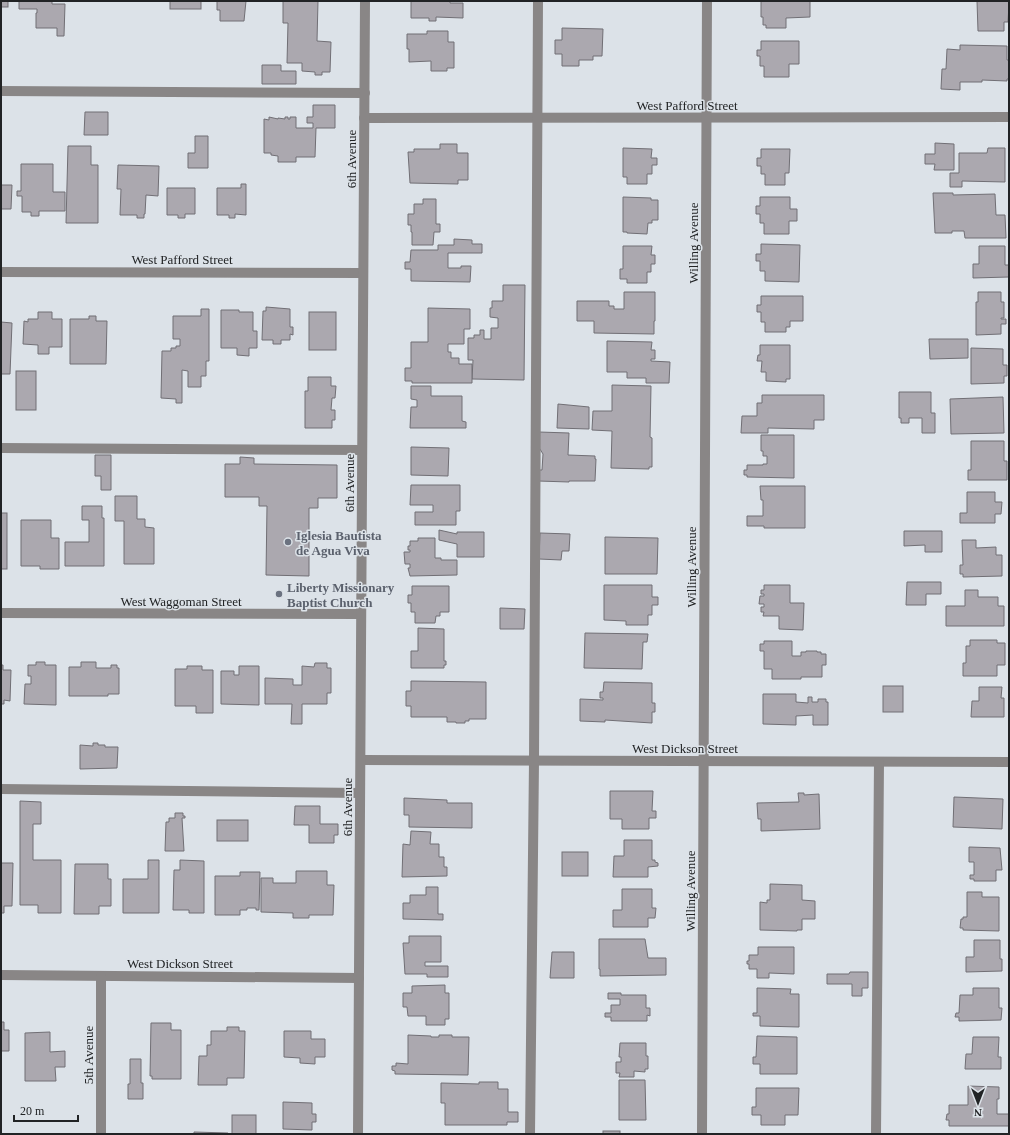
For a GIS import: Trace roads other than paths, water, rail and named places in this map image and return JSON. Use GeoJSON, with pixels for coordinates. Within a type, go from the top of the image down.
{"type":"FeatureCollection","features":[{"type":"Feature","properties":{"kind":"street","name":"6th Avenue"},"geometry":{"type":"LineString","coordinates":[[358,1134],[365,1]]}},
{"type":"Feature","properties":{"kind":"street"},"geometry":{"type":"LineString","coordinates":[[530,1134],[534,761],[538,1]]}},
{"type":"Feature","properties":{"kind":"street","name":"Willing Avenue"},"geometry":{"type":"LineString","coordinates":[[702,1134],[707,1]]}},
{"type":"Feature","properties":{"kind":"street"},"geometry":{"type":"LineString","coordinates":[[1,91],[365,93]]}},
{"type":"Feature","properties":{"kind":"street","name":"West Pafford Street"},"geometry":{"type":"LineString","coordinates":[[364,118],[538,119],[1009,117]]}},
{"type":"Feature","properties":{"kind":"street","name":"West Pafford Street"},"geometry":{"type":"LineString","coordinates":[[1,272],[363,273]]}},
{"type":"Feature","properties":{"kind":"street"},"geometry":{"type":"LineString","coordinates":[[1,448],[362,450]]}},
{"type":"Feature","properties":{"kind":"street","name":"West Waggoman Street"},"geometry":{"type":"LineString","coordinates":[[1,613],[361,614]]}},
{"type":"Feature","properties":{"kind":"street","name":"West Dickson Street"},"geometry":{"type":"LineString","coordinates":[[361,760],[1009,762]]}},
{"type":"Feature","properties":{"kind":"street"},"geometry":{"type":"LineString","coordinates":[[876,1134],[879,762]]}},
{"type":"Feature","properties":{"kind":"street"},"geometry":{"type":"LineString","coordinates":[[1,790],[360,793]]}},
{"type":"Feature","properties":{"kind":"street","name":"West Dickson Street"},"geometry":{"type":"LineString","coordinates":[[1,975],[359,978]]}},
{"type":"Feature","properties":{"kind":"street","name":"5th Avenue"},"geometry":{"type":"LineString","coordinates":[[100,1134],[101,976]]}},
{"type":"Feature","properties":{"kind":"place","name":"Iglesia Bautista de Agua Viva"},"geometry":{"type":"Point","coordinates":[288,542]}},
{"type":"Feature","properties":{"kind":"place","name":"Liberty Missionary Baptist Church"},"geometry":{"type":"Point","coordinates":[279,594]}}]}
